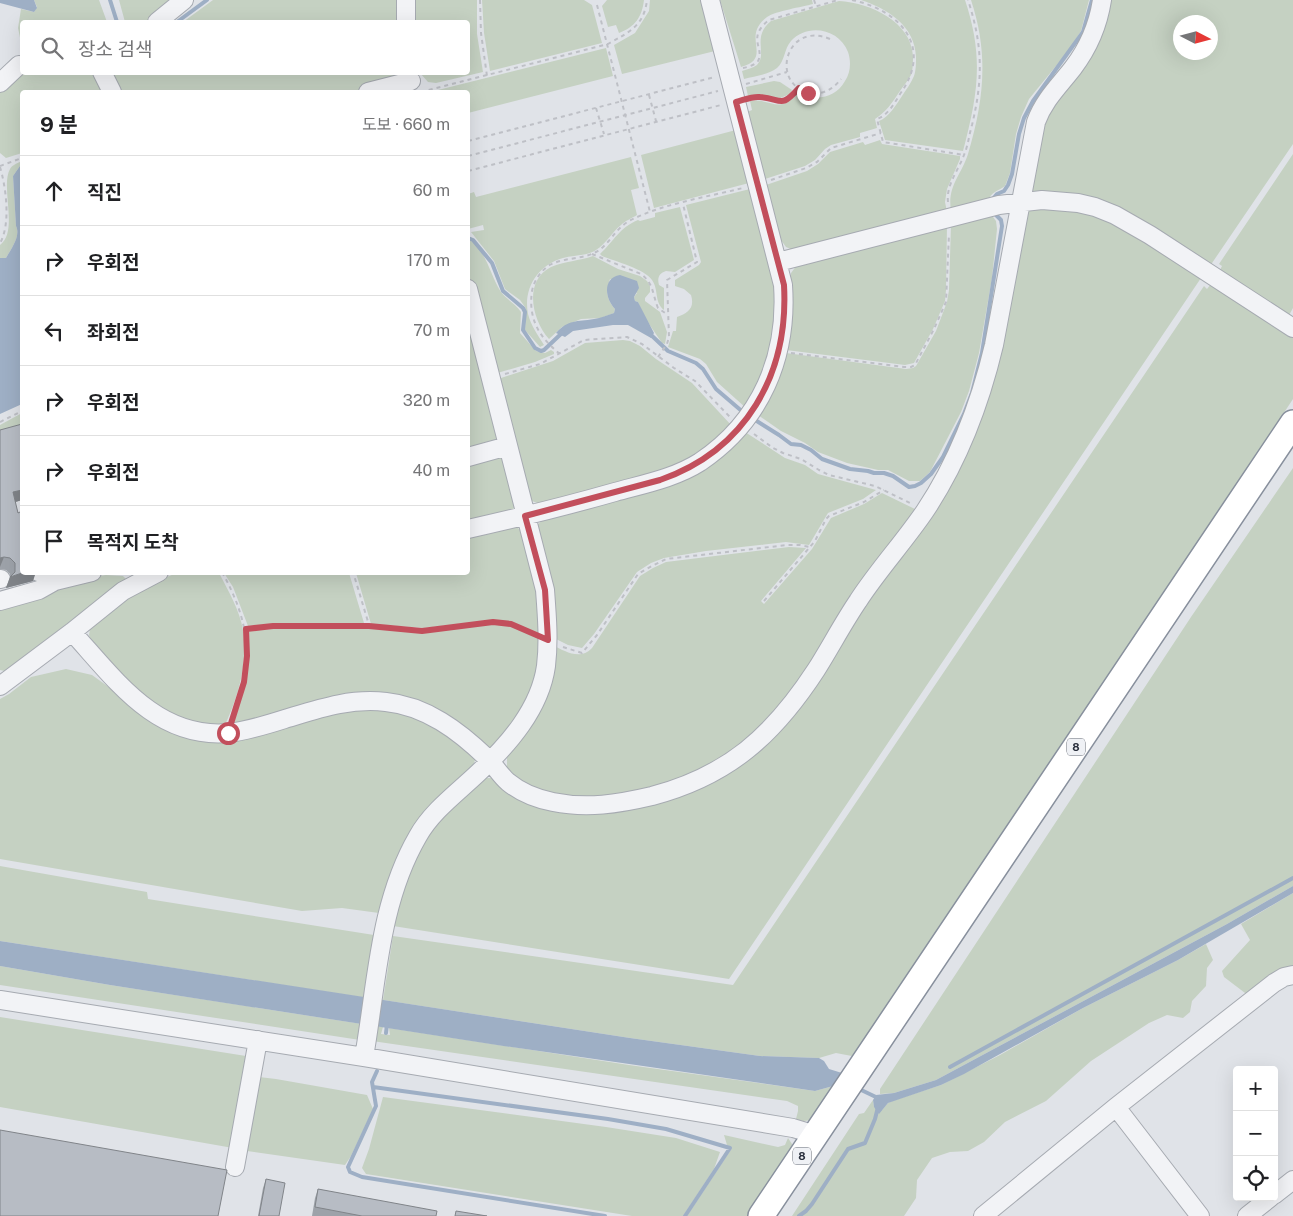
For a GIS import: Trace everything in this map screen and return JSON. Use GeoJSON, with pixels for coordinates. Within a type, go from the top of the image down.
{"type":"FeatureCollection","features":[{"type":"Feature","properties":{"kind":"highway","name":"8"},"geometry":{"type":"LineString","coordinates":[[779,1216],[848,1100],[1293,424]]}},
{"type":"Feature","properties":{"kind":"highway","name":"8"},"geometry":{"type":"LineString","coordinates":[[866,1073],[1293,448]]}},
{"type":"Feature","properties":{"kind":"highway","name":"8"},"geometry":{"type":"LineString","coordinates":[[761,1216],[816,1135],[848,1100]]}},
{"type":"Feature","properties":{"kind":"street"},"geometry":{"type":"LineString","coordinates":[[159,20],[184,0]]}},
{"type":"Feature","properties":{"kind":"street"},"geometry":{"type":"LineString","coordinates":[[406,0],[406,20]]}},
{"type":"Feature","properties":{"kind":"street"},"geometry":{"type":"LineString","coordinates":[[470,530],[674,475],[699,462],[722,444],[746,419],[769,382],[779,351],[785,306],[784,285],[710,0]]}},
{"type":"Feature","properties":{"kind":"street"},"geometry":{"type":"LineString","coordinates":[[72,632],[132,698],[163,720],[182,728],[228,733],[261,726],[344,702],[386,702],[411,708],[442,721],[490,761],[510,784],[530,795],[556,803],[584,806],[616,804],[663,793],[708,775],[730,763],[764,737],[805,686],[858,600],[925,510],[965,438],[986,379],[998,327],[1032,138],[1039,113],[1052,92],[1086,50],[1100,18],[1102,0]]}},
{"type":"Feature","properties":{"kind":"street"},"geometry":{"type":"LineString","coordinates":[[0,63],[20,65]]}},
{"type":"Feature","properties":{"kind":"street"},"geometry":{"type":"LineString","coordinates":[[0,83],[20,66]]}},
{"type":"Feature","properties":{"kind":"street"},"geometry":{"type":"LineString","coordinates":[[104,75],[111,90]]}},
{"type":"Feature","properties":{"kind":"street"},"geometry":{"type":"LineString","coordinates":[[381,90],[414,85]]}},
{"type":"Feature","properties":{"kind":"street"},"geometry":{"type":"LineString","coordinates":[[778,262],[994,206],[1020,201],[1042,200],[1078,203],[1115,215],[1150,235],[1293,328]]}},
{"type":"Feature","properties":{"kind":"street"},"geometry":{"type":"LineString","coordinates":[[365,1049],[384,929],[396,884],[418,836],[452,795],[504,747],[522,724],[539,692],[546,668],[548,640],[545,590],[470,298]]}},
{"type":"Feature","properties":{"kind":"street"},"geometry":{"type":"LineString","coordinates":[[470,456],[508,446]]}},
{"type":"Feature","properties":{"kind":"street"},"geometry":{"type":"LineString","coordinates":[[48,575],[61,579]]}},
{"type":"Feature","properties":{"kind":"street"},"geometry":{"type":"LineString","coordinates":[[0,601],[39,590],[56,580],[79,575]]}},
{"type":"Feature","properties":{"kind":"street"},"geometry":{"type":"LineString","coordinates":[[1,684],[146,575]]}},
{"type":"Feature","properties":{"kind":"street"},"geometry":{"type":"LineString","coordinates":[[983,1216],[1116,1107],[1274,983],[1284,977],[1293,975]]}},
{"type":"Feature","properties":{"kind":"street"},"geometry":{"type":"LineString","coordinates":[[0,1000],[258,1040],[365,1049],[794,1128],[816,1135]]}},
{"type":"Feature","properties":{"kind":"street"},"geometry":{"type":"LineString","coordinates":[[236,1167],[258,1040]]}},
{"type":"Feature","properties":{"kind":"street"},"geometry":{"type":"LineString","coordinates":[[1116,1107],[1200,1216]]}},
{"type":"Feature","properties":{"kind":"street"},"geometry":{"type":"LineString","coordinates":[[1278,1192],[1293,1180]]}},
{"type":"Feature","properties":{"kind":"street"},"geometry":{"type":"LineString","coordinates":[[1247,1216],[1266,1201]]}},
{"type":"Feature","properties":{"kind":"path"},"geometry":{"type":"LineString","coordinates":[[480,0],[481,33],[487,76]]}},
{"type":"Feature","properties":{"kind":"path"},"geometry":{"type":"LineString","coordinates":[[414,85],[487,76],[608,44],[634,30],[646,10],[647,0]]}},
{"type":"Feature","properties":{"kind":"path"},"geometry":{"type":"LineString","coordinates":[[814,0],[816,6]]}},
{"type":"Feature","properties":{"kind":"path"},"geometry":{"type":"LineString","coordinates":[[470,170],[656,122],[733,87],[758,61],[759,55],[756,39],[762,25],[769,20],[838,0]]}},
{"type":"Feature","properties":{"kind":"path"},"geometry":{"type":"LineString","coordinates":[[852,0],[863,2],[879,10],[902,26],[910,38],[914,50],[912,75],[889,110],[883,117],[877,119],[884,142],[964,155]]}},
{"type":"Feature","properties":{"kind":"path"},"geometry":{"type":"LineString","coordinates":[[597,5],[650,212]]}},
{"type":"Feature","properties":{"kind":"path"},"geometry":{"type":"LineString","coordinates":[[830,39],[815,35],[801,39],[795,44],[787,57],[787,72],[790,80],[808,93],[824,93],[831,90],[841,79]]}},
{"type":"Feature","properties":{"kind":"path"},"geometry":{"type":"LineString","coordinates":[[470,155],[787,72]]}},
{"type":"Feature","properties":{"kind":"path"},"geometry":{"type":"LineString","coordinates":[[470,140],[649,94],[733,87],[779,102],[789,99],[799,88]]}},
{"type":"Feature","properties":{"kind":"path"},"geometry":{"type":"LineString","coordinates":[[649,94],[656,122]]}},
{"type":"Feature","properties":{"kind":"path"},"geometry":{"type":"LineString","coordinates":[[596,108],[604,135]]}},
{"type":"Feature","properties":{"kind":"path"},"geometry":{"type":"LineString","coordinates":[[560,354],[539,332],[531,314],[530,306],[533,286],[538,275],[547,267],[561,260],[598,251],[627,222],[650,212],[758,184],[806,168],[817,162],[832,148],[881,133]]}},
{"type":"Feature","properties":{"kind":"path"},"geometry":{"type":"LineString","coordinates":[[0,243],[5,231],[6,209],[0,167],[20,159]]}},
{"type":"Feature","properties":{"kind":"path"},"geometry":{"type":"LineString","coordinates":[[658,357],[667,344],[670,331],[667,280],[697,262],[683,204]]}},
{"type":"Feature","properties":{"kind":"path"},"geometry":{"type":"LineString","coordinates":[[592,254],[641,274],[648,279],[658,308],[668,315]]}},
{"type":"Feature","properties":{"kind":"path"},"geometry":{"type":"LineString","coordinates":[[491,378],[540,364],[584,340],[627,337],[642,344],[746,419],[748,430],[773,448],[801,459],[829,475],[866,483],[925,510]]}},
{"type":"Feature","properties":{"kind":"path"},"geometry":{"type":"LineString","coordinates":[[0,422],[20,411]]}},
{"type":"Feature","properties":{"kind":"path"},"geometry":{"type":"LineString","coordinates":[[764,601],[810,547],[829,516],[864,502],[884,490]]}},
{"type":"Feature","properties":{"kind":"path"},"geometry":{"type":"LineString","coordinates":[[246,629],[273,626],[369,626],[422,631],[493,622],[511,624],[567,649],[582,653],[597,635],[638,574],[666,559],[787,545],[800,544],[810,547]]}},
{"type":"Feature","properties":{"kind":"path"},"geometry":{"type":"LineString","coordinates":[[224,575],[231,588],[246,629],[247,656],[244,682],[228,733]]}},
{"type":"Feature","properties":{"kind":"path"},"geometry":{"type":"LineString","coordinates":[[354,575],[369,626]]}},
{"type":"Feature","properties":{"kind":"green space"},"geometry":{"type":"Polygon","coordinates":[[[34,0],[99,0],[106,20],[20,20],[20,38],[18,28],[21,9],[34,12],[37,7],[34,0]]]}},
{"type":"Feature","properties":{"kind":"green space"},"geometry":{"type":"Polygon","coordinates":[[[119,0],[174,0],[150,20],[124,20],[119,0]]]}},
{"type":"Feature","properties":{"kind":"green space"},"geometry":{"type":"Polygon","coordinates":[[[213,0],[403,0],[403,20],[186,20],[213,0]]]}},
{"type":"Feature","properties":{"kind":"green space"},"geometry":{"type":"Polygon","coordinates":[[[411,0],[477,0],[477,34],[483,72],[436,83],[428,82],[422,75],[470,75],[470,20],[413,20],[411,0]]]}},
{"type":"Feature","properties":{"kind":"green space"},"geometry":{"type":"Polygon","coordinates":[[[482,0],[584,0],[592,5],[602,43],[490,71],[484,33],[482,0]]]}},
{"type":"Feature","properties":{"kind":"green space"},"geometry":{"type":"Polygon","coordinates":[[[607,0],[644,0],[642,11],[637,21],[619,33],[616,25],[608,27],[602,6],[607,0]]]}},
{"type":"Feature","properties":{"kind":"green space"},"geometry":{"type":"Polygon","coordinates":[[[650,0],[703,0],[715,51],[622,74],[614,45],[635,33],[649,11],[650,0]]]}},
{"type":"Feature","properties":{"kind":"green space"},"geometry":{"type":"Polygon","coordinates":[[[720,0],[812,0],[813,4],[767,17],[759,25],[756,32],[757,52],[755,58],[750,63],[741,67],[720,0]]]}},
{"type":"Feature","properties":{"kind":"green space"},"geometry":{"type":"Polygon","coordinates":[[[861,0],[965,0],[975,40],[977,76],[972,111],[963,151],[885,140],[879,121],[892,110],[913,79],[916,57],[911,36],[898,20],[881,8],[861,0]]]}},
{"type":"Feature","properties":{"kind":"green space"},"geometry":{"type":"Polygon","coordinates":[[[971,0],[1089,0],[1081,31],[1069,50],[1029,99],[1016,134],[1010,173],[1005,186],[993,194],[988,201],[951,211],[951,195],[955,181],[968,154],[981,96],[982,58],[977,20],[971,0]]]}},
{"type":"Feature","properties":{"kind":"green space"},"geometry":{"type":"Polygon","coordinates":[[[1108,0],[1293,0],[1293,144],[1210,266],[1141,220],[1040,194],[1034,192],[1031,188],[1036,137],[1108,0]]]}},
{"type":"Feature","properties":{"kind":"green space"},"geometry":{"type":"Polygon","coordinates":[[[839,1],[876,10],[897,24],[911,44],[913,68],[911,75],[889,107],[875,119],[877,128],[860,133],[860,137],[831,145],[815,160],[805,166],[765,179],[747,112],[752,110],[750,101],[782,104],[788,102],[798,93],[811,97],[830,95],[841,87],[847,78],[850,66],[849,55],[844,44],[838,38],[830,33],[814,30],[798,35],[791,41],[782,62],[777,68],[766,74],[744,79],[742,71],[757,65],[760,61],[762,33],[771,21],[839,1]]]}},
{"type":"Feature","properties":{"kind":"green space"},"geometry":{"type":"Polygon","coordinates":[[[606,48],[613,76],[470,112],[470,90],[438,90],[606,48]]]}},
{"type":"Feature","properties":{"kind":"green space"},"geometry":{"type":"Polygon","coordinates":[[[21,75],[99,75],[106,90],[20,90],[20,154],[6,158],[0,153],[0,90],[21,75]]]}},
{"type":"Feature","properties":{"kind":"green space"},"geometry":{"type":"Polygon","coordinates":[[[110,75],[400,75],[393,82],[360,90],[118,90],[110,75]]]}},
{"type":"Feature","properties":{"kind":"green space"},"geometry":{"type":"Polygon","coordinates":[[[774,81],[780,82],[792,90],[790,94],[778,99],[764,95],[748,96],[746,87],[774,81]]]}},
{"type":"Feature","properties":{"kind":"green space"},"geometry":{"type":"Polygon","coordinates":[[[736,130],[749,183],[654,208],[641,155],[736,130]]]}},
{"type":"Feature","properties":{"kind":"green space"},"geometry":{"type":"Polygon","coordinates":[[[880,140],[882,144],[960,156],[947,189],[945,202],[947,212],[793,250],[786,247],[781,240],[766,185],[807,171],[818,164],[830,152],[863,142],[865,145],[880,140]]]}},
{"type":"Feature","properties":{"kind":"green space"},"geometry":{"type":"Polygon","coordinates":[[[1293,154],[1293,308],[1288,317],[1219,272],[1222,266],[1219,264],[1293,154]]]}},
{"type":"Feature","properties":{"kind":"green space"},"geometry":{"type":"Polygon","coordinates":[[[631,157],[639,188],[631,190],[637,215],[615,231],[603,245],[588,253],[554,261],[546,266],[534,279],[530,287],[527,304],[528,314],[544,345],[540,347],[525,330],[525,307],[520,300],[505,289],[494,261],[471,232],[484,230],[483,225],[470,228],[470,193],[474,192],[476,197],[631,157]]]}},
{"type":"Feature","properties":{"kind":"green space"},"geometry":{"type":"Polygon","coordinates":[[[20,162],[20,166],[13,176],[17,234],[13,247],[6,258],[0,258],[0,245],[8,230],[9,220],[7,177],[10,169],[20,162]]]}},
{"type":"Feature","properties":{"kind":"green space"},"geometry":{"type":"Polygon","coordinates":[[[754,188],[778,285],[774,351],[746,408],[717,382],[706,364],[700,359],[668,347],[673,331],[676,331],[677,317],[687,312],[692,303],[691,295],[684,289],[675,286],[675,280],[701,262],[686,205],[754,188]]]}},
{"type":"Feature","properties":{"kind":"green space"},"geometry":{"type":"Polygon","coordinates":[[[680,207],[694,260],[675,272],[666,271],[659,276],[659,285],[664,288],[664,310],[659,303],[654,284],[648,276],[643,272],[600,254],[631,223],[655,217],[655,213],[680,207]]]}},
{"type":"Feature","properties":{"kind":"green space"},"geometry":{"type":"Polygon","coordinates":[[[1035,208],[1087,211],[1130,231],[1201,278],[729,979],[393,926],[395,912],[423,837],[441,812],[485,778],[494,778],[605,810],[760,746],[969,444],[1023,218],[1028,211],[1035,208]]]}},
{"type":"Feature","properties":{"kind":"green space"},"geometry":{"type":"Polygon","coordinates":[[[989,216],[993,217],[996,221],[997,229],[992,278],[979,353],[969,391],[961,412],[930,472],[920,481],[909,481],[888,470],[878,470],[847,463],[818,452],[781,431],[758,415],[779,379],[786,353],[906,369],[916,366],[936,331],[947,302],[951,224],[989,216]]]}},
{"type":"Feature","properties":{"kind":"green space"},"geometry":{"type":"Polygon","coordinates":[[[947,225],[945,301],[933,329],[914,363],[905,365],[786,350],[791,273],[797,265],[947,225]]]}},
{"type":"Feature","properties":{"kind":"green space"},"geometry":{"type":"Polygon","coordinates":[[[470,240],[479,249],[501,292],[521,312],[520,333],[536,351],[545,353],[551,350],[554,352],[554,354],[535,362],[494,374],[470,279],[470,240]]]}},
{"type":"Feature","properties":{"kind":"green space"},"geometry":{"type":"Polygon","coordinates":[[[593,256],[618,269],[640,276],[647,281],[650,286],[650,292],[645,301],[660,312],[667,332],[665,344],[662,343],[645,318],[638,302],[635,301],[634,297],[637,293],[610,279],[608,295],[615,309],[614,313],[601,318],[581,319],[562,327],[549,339],[538,322],[535,312],[533,301],[536,281],[542,273],[551,267],[593,256]]]}},
{"type":"Feature","properties":{"kind":"green space"},"geometry":{"type":"Polygon","coordinates":[[[1211,284],[1293,336],[1293,399],[857,1057],[836,1053],[819,1058],[760,1056],[383,1000],[393,936],[733,985],[1204,286],[1207,289],[1211,284]]]}},
{"type":"Feature","properties":{"kind":"green space"},"geometry":{"type":"Polygon","coordinates":[[[470,334],[472,334],[500,441],[470,451],[470,334]]]}},
{"type":"Feature","properties":{"kind":"green space"},"geometry":{"type":"Polygon","coordinates":[[[623,340],[640,346],[692,383],[732,426],[682,465],[543,505],[529,500],[495,380],[553,361],[585,343],[623,340]]]}},
{"type":"Feature","properties":{"kind":"green space"},"geometry":{"type":"Polygon","coordinates":[[[20,414],[20,443],[0,439],[0,425],[20,414]]]}},
{"type":"Feature","properties":{"kind":"green space"},"geometry":{"type":"Polygon","coordinates":[[[745,432],[785,458],[805,465],[818,474],[876,490],[863,499],[828,513],[809,545],[786,542],[706,551],[664,558],[651,563],[637,572],[594,634],[582,648],[568,645],[552,637],[536,526],[545,518],[619,498],[745,432]]]}},
{"type":"Feature","properties":{"kind":"green space"},"geometry":{"type":"Polygon","coordinates":[[[503,456],[518,500],[510,512],[470,523],[470,461],[503,456]]]}},
{"type":"Feature","properties":{"kind":"green space"},"geometry":{"type":"Polygon","coordinates":[[[1293,468],[1293,886],[1227,924],[936,1080],[894,1093],[880,1094],[880,1089],[1191,617],[1293,468]]]}},
{"type":"Feature","properties":{"kind":"green space"},"geometry":{"type":"Polygon","coordinates":[[[882,493],[917,510],[771,723],[730,756],[670,784],[604,800],[536,792],[510,774],[507,768],[507,755],[552,645],[572,654],[587,652],[592,648],[640,576],[666,562],[789,547],[806,548],[761,601],[764,604],[812,549],[831,518],[864,504],[882,493]]]}},
{"type":"Feature","properties":{"kind":"green space"},"geometry":{"type":"Polygon","coordinates":[[[515,526],[526,534],[545,636],[513,623],[492,620],[424,628],[371,624],[357,575],[470,575],[470,536],[515,526]]]}},
{"type":"Feature","properties":{"kind":"green space"},"geometry":{"type":"Polygon","coordinates":[[[106,575],[123,576],[127,580],[9,672],[0,670],[0,608],[66,584],[106,575]]]}},
{"type":"Feature","properties":{"kind":"green space"},"geometry":{"type":"Polygon","coordinates":[[[172,575],[220,575],[233,601],[243,630],[243,669],[233,705],[223,729],[180,722],[139,693],[92,642],[89,635],[91,623],[114,605],[151,583],[172,575]]]}},
{"type":"Feature","properties":{"kind":"green space"},"geometry":{"type":"Polygon","coordinates":[[[225,575],[350,575],[364,623],[248,626],[233,587],[225,575]]]}},
{"type":"Feature","properties":{"kind":"green space"},"geometry":{"type":"Polygon","coordinates":[[[493,624],[511,626],[545,641],[536,692],[497,747],[486,747],[401,700],[232,728],[245,680],[249,630],[369,628],[421,633],[493,624]]]}},
{"type":"Feature","properties":{"kind":"green space"},"geometry":{"type":"Polygon","coordinates":[[[66,669],[92,675],[117,693],[190,737],[356,707],[384,707],[423,716],[474,755],[475,760],[472,769],[409,837],[391,873],[379,913],[342,908],[302,911],[0,859],[0,699],[31,677],[66,669]]]}},
{"type":"Feature","properties":{"kind":"green space"},"geometry":{"type":"Polygon","coordinates":[[[0,866],[147,892],[148,899],[374,935],[367,998],[0,941],[0,866]]]}},
{"type":"Feature","properties":{"kind":"green space"},"geometry":{"type":"Polygon","coordinates":[[[1293,893],[1293,969],[1249,996],[1224,977],[1222,971],[1250,940],[1241,924],[1293,893]]]}},
{"type":"Feature","properties":{"kind":"green space"},"geometry":{"type":"Polygon","coordinates":[[[1206,944],[1213,960],[1207,968],[1206,986],[1192,1001],[1190,1012],[1183,1018],[1167,1015],[1149,1023],[1091,1061],[1046,1101],[1005,1122],[984,1142],[968,1151],[950,1152],[932,1158],[917,1180],[916,1198],[904,1216],[792,1216],[859,1114],[864,1113],[873,1100],[874,1107],[882,1110],[892,1101],[941,1085],[1206,944]]]}},
{"type":"Feature","properties":{"kind":"green space"},"geometry":{"type":"Polygon","coordinates":[[[0,966],[362,1024],[360,1040],[0,985],[0,966]]]}},
{"type":"Feature","properties":{"kind":"green space"},"geometry":{"type":"Polygon","coordinates":[[[0,1017],[246,1056],[246,1067],[233,1148],[0,1107],[0,1017]]]}},
{"type":"Feature","properties":{"kind":"green space"},"geometry":{"type":"Polygon","coordinates":[[[375,1026],[383,1027],[381,1034],[390,1035],[389,1028],[815,1091],[833,1086],[832,1093],[815,1120],[803,1121],[796,1119],[798,1106],[787,1101],[372,1041],[375,1026]]]}},
{"type":"Feature","properties":{"kind":"green space"},"geometry":{"type":"Polygon","coordinates":[[[259,1077],[367,1095],[373,1109],[345,1165],[247,1151],[259,1077]]]}},
{"type":"Feature","properties":{"kind":"green space"},"geometry":{"type":"Polygon","coordinates":[[[383,1097],[676,1138],[720,1152],[714,1169],[683,1216],[632,1216],[366,1174],[362,1168],[383,1097]]]}},
{"type":"Feature","properties":{"kind":"green space"},"geometry":{"type":"Polygon","coordinates":[[[724,1135],[778,1147],[785,1145],[788,1138],[792,1144],[792,1150],[752,1216],[687,1216],[732,1148],[727,1145],[724,1135]]]}},
{"type":"Feature","properties":{"kind":"water"},"geometry":{"type":"Polygon","coordinates":[[[0,0],[34,0],[37,8],[34,12],[0,3],[0,0]]]}},
{"type":"Feature","properties":{"kind":"water"},"geometry":{"type":"Polygon","coordinates":[[[20,166],[20,405],[0,414],[0,258],[6,258],[13,247],[17,234],[13,176],[20,166]]]}},
{"type":"Feature","properties":{"kind":"water"},"geometry":{"type":"Polygon","coordinates":[[[620,275],[637,281],[639,288],[634,297],[654,333],[651,338],[628,325],[613,325],[573,331],[565,337],[556,333],[569,323],[597,319],[614,313],[615,309],[607,295],[607,289],[610,280],[620,275]]]}},
{"type":"Feature","properties":{"kind":"water"},"geometry":{"type":"Polygon","coordinates":[[[1293,886],[1293,893],[1178,960],[1083,1008],[964,1074],[941,1085],[888,1103],[879,1114],[874,1107],[873,1100],[876,1095],[894,1093],[936,1080],[1227,924],[1293,886]]]}},
{"type":"Feature","properties":{"kind":"water"},"geometry":{"type":"Polygon","coordinates":[[[0,941],[630,1038],[760,1056],[819,1058],[824,1061],[829,1069],[842,1073],[833,1086],[815,1091],[497,1045],[110,985],[0,966],[0,941]]]}},
{"type":"Feature","properties":{"kind":"building"},"geometry":{"type":"Polygon","coordinates":[[[20,425],[20,490],[13,492],[18,513],[20,512],[20,574],[10,577],[15,572],[15,563],[10,558],[0,558],[0,430],[20,425]]]}},
{"type":"Feature","properties":{"kind":"building"},"geometry":{"type":"Polygon","coordinates":[[[0,1130],[227,1170],[218,1216],[0,1216],[0,1130]]]}},
{"type":"Feature","properties":{"kind":"building"},"geometry":{"type":"Polygon","coordinates":[[[266,1179],[285,1183],[279,1216],[259,1216],[266,1179]]]}},
{"type":"Feature","properties":{"kind":"building"},"geometry":{"type":"Polygon","coordinates":[[[318,1189],[437,1211],[436,1216],[362,1216],[315,1207],[318,1189]]]}},
{"type":"Feature","properties":{"kind":"building"},"geometry":{"type":"Polygon","coordinates":[[[456,1211],[487,1216],[455,1216],[456,1211]]]}},
{"type":"Feature","properties":{"kind":"waterway"},"geometry":{"type":"LineString","coordinates":[[110,0],[116,20]]}},
{"type":"Feature","properties":{"kind":"waterway"},"geometry":{"type":"LineString","coordinates":[[180,20],[207,0]]}},
{"type":"Feature","properties":{"kind":"waterway"},"geometry":{"type":"LineString","coordinates":[[992,200],[997,194],[1004,191],[1008,185],[1024,118],[1033,101],[1083,32],[1092,0]]}},
{"type":"Feature","properties":{"kind":"waterway"},"geometry":{"type":"LineString","coordinates":[[752,418],[791,444],[801,445],[822,459],[850,469],[884,473],[893,476],[909,487],[921,483],[931,474],[943,457],[972,393],[982,353],[1002,226],[1001,220],[993,212]]}},
{"type":"Feature","properties":{"kind":"waterway"},"geometry":{"type":"LineString","coordinates":[[470,239],[492,263],[503,291],[523,308],[525,312],[523,330],[535,348],[541,351],[544,350],[563,332]]}},
{"type":"Feature","properties":{"kind":"waterway"},"geometry":{"type":"LineString","coordinates":[[650,334],[668,351],[696,363],[703,369],[716,389],[744,413]]}},
{"type":"Feature","properties":{"kind":"waterway"},"geometry":{"type":"LineString","coordinates":[[950,1067],[1293,878]]}},
{"type":"Feature","properties":{"kind":"waterway"},"geometry":{"type":"LineString","coordinates":[[386,1033],[387,1024]]}},
{"type":"Feature","properties":{"kind":"waterway"},"geometry":{"type":"LineString","coordinates":[[377,1071],[372,1082],[376,1106],[348,1167],[350,1172],[362,1177],[605,1216]]}},
{"type":"Feature","properties":{"kind":"waterway"},"geometry":{"type":"LineString","coordinates":[[373,1087],[608,1119],[666,1129],[730,1148],[685,1216]]}},
{"type":"Feature","properties":{"kind":"waterway"},"geometry":{"type":"LineString","coordinates":[[857,1088],[878,1098]]}},
{"type":"Feature","properties":{"kind":"waterway"},"geometry":{"type":"LineString","coordinates":[[799,1216],[812,1204],[848,1149],[865,1143],[878,1107]]}},
{"type":"Feature","properties":{"kind":"route"},"geometry":{"type":"LineString","coordinates":[[228,733],[244,682],[247,656],[246,629],[273,626],[369,626],[422,631],[493,622],[511,624],[548,640],[545,590],[525,516],[660,480],[699,462],[716,450],[740,426],[769,382],[779,351],[785,306],[784,285],[736,102],[754,97],[779,102],[784,101],[789,99],[799,88],[808,93]]}}]}
